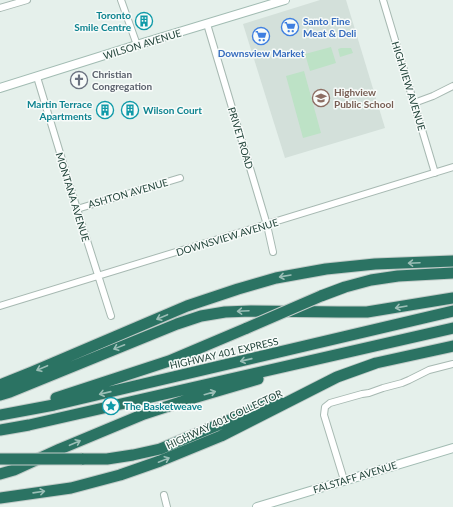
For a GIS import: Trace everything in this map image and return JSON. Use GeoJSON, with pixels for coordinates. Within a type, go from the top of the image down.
{"type":"FeatureCollection","features":[{"type":"Feature","properties":{"kind":"highway"},"geometry":{"type":"LineString","coordinates":[[0,385],[187,306],[276,278],[326,269],[375,264],[453,261]]}},
{"type":"Feature","properties":{"kind":"highway"},"geometry":{"type":"LineString","coordinates":[[14,413],[169,360],[345,287],[371,280],[398,276],[453,273]]}},
{"type":"Feature","properties":{"kind":"highway"},"geometry":{"type":"LineString","coordinates":[[0,395],[177,324],[201,316],[225,312],[251,311],[367,312],[453,298]]}},
{"type":"Feature","properties":{"kind":"highway","name":"HIGHWAY 401 EXPRESS"},"geometry":{"type":"LineString","coordinates":[[0,415],[54,405],[453,311]]}},
{"type":"Feature","properties":{"kind":"highway"},"geometry":{"type":"LineString","coordinates":[[0,430],[29,426],[453,328]]}},
{"type":"Feature","properties":{"kind":"highway","name":"HIGHWAY 401 COLLECTOR"},"geometry":{"type":"LineString","coordinates":[[0,498],[70,488],[120,475],[160,461],[221,436],[337,377],[376,363],[453,346]]}},
{"type":"Feature","properties":{"kind":"highway"},"geometry":{"type":"LineString","coordinates":[[0,474],[14,470],[144,414],[255,380],[286,366]]}},
{"type":"Feature","properties":{"kind":"highway"},"geometry":{"type":"LineString","coordinates":[[0,459],[107,459],[160,449],[262,406],[337,377]]}},
{"type":"Feature","properties":{"kind":"main road","name":"WILSON AVENUE"},"geometry":{"type":"LineString","coordinates":[[0,88],[285,0]]}},
{"type":"Feature","properties":{"kind":"main road","name":"FALSTAFF AVENUE"},"geometry":{"type":"LineString","coordinates":[[257,507],[453,448]]}},
{"type":"Feature","properties":{"kind":"street"},"geometry":{"type":"LineString","coordinates":[[0,8],[27,0]]}},
{"type":"Feature","properties":{"kind":"street"},"geometry":{"type":"LineString","coordinates":[[121,0],[137,45]]}},
{"type":"Feature","properties":{"kind":"street","name":"HIGHVIEW AVENUE"},"geometry":{"type":"LineString","coordinates":[[382,0],[434,173]]}},
{"type":"Feature","properties":{"kind":"street","name":"PRIVET ROAD"},"geometry":{"type":"LineString","coordinates":[[207,24],[267,225],[273,252]]}},
{"type":"Feature","properties":{"kind":"street","name":"MONTANA AVENUE"},"geometry":{"type":"LineString","coordinates":[[37,77],[111,316]]}},
{"type":"Feature","properties":{"kind":"street"},"geometry":{"type":"LineString","coordinates":[[414,103],[453,86]]}},
{"type":"Feature","properties":{"kind":"street","name":"DOWNSVIEW AVENUE"},"geometry":{"type":"LineString","coordinates":[[0,306],[453,167]]}},
{"type":"Feature","properties":{"kind":"street","name":"ASHTON AVENUE"},"geometry":{"type":"LineString","coordinates":[[77,209],[180,178]]}},
{"type":"Feature","properties":{"kind":"street"},"geometry":{"type":"LineString","coordinates":[[344,480],[324,415],[324,407],[330,403],[402,383],[429,370],[453,364]]}},
{"type":"Feature","properties":{"kind":"street"},"geometry":{"type":"LineString","coordinates":[[164,494],[167,507]]}},
{"type":"Feature","properties":{"kind":"shaded area","name":"Highview Public School"},"geometry":{"type":"Polygon","coordinates":[[[320,0],[346,0],[385,128],[285,158],[243,24],[320,0]]]}},
{"type":"Feature","properties":{"kind":"green space"},"geometry":{"type":"Polygon","coordinates":[[[331,47],[336,63],[310,71],[305,54],[331,47]]]}},
{"type":"Feature","properties":{"kind":"green space"},"geometry":{"type":"Polygon","coordinates":[[[351,48],[353,53],[340,57],[338,49],[351,48]]]}},
{"type":"Feature","properties":{"kind":"green space"},"geometry":{"type":"Polygon","coordinates":[[[304,71],[321,133],[303,138],[286,76],[304,71]]]}},
{"type":"Feature","properties":{"kind":"place","name":"Toronto Smile Centre"},"geometry":{"type":"Point","coordinates":[144,21]}},
{"type":"Feature","properties":{"kind":"place","name":"Santo Fine Meat & Deli"},"geometry":{"type":"Point","coordinates":[290,27]}},
{"type":"Feature","properties":{"kind":"place","name":"Downsview Market"},"geometry":{"type":"Point","coordinates":[261,36]}},
{"type":"Feature","properties":{"kind":"place","name":"Christian Congregation"},"geometry":{"type":"Point","coordinates":[79,80]}},
{"type":"Feature","properties":{"kind":"place","name":"Highview Public School"},"geometry":{"type":"Point","coordinates":[321,98]}},
{"type":"Feature","properties":{"kind":"place","name":"Martin Terrace Apartments"},"geometry":{"type":"Point","coordinates":[105,110]}},
{"type":"Feature","properties":{"kind":"place","name":"Wilson Court"},"geometry":{"type":"Point","coordinates":[130,110]}},
{"type":"Feature","properties":{"kind":"place","name":"The Basketweave"},"geometry":{"type":"Point","coordinates":[111,406]}}]}
